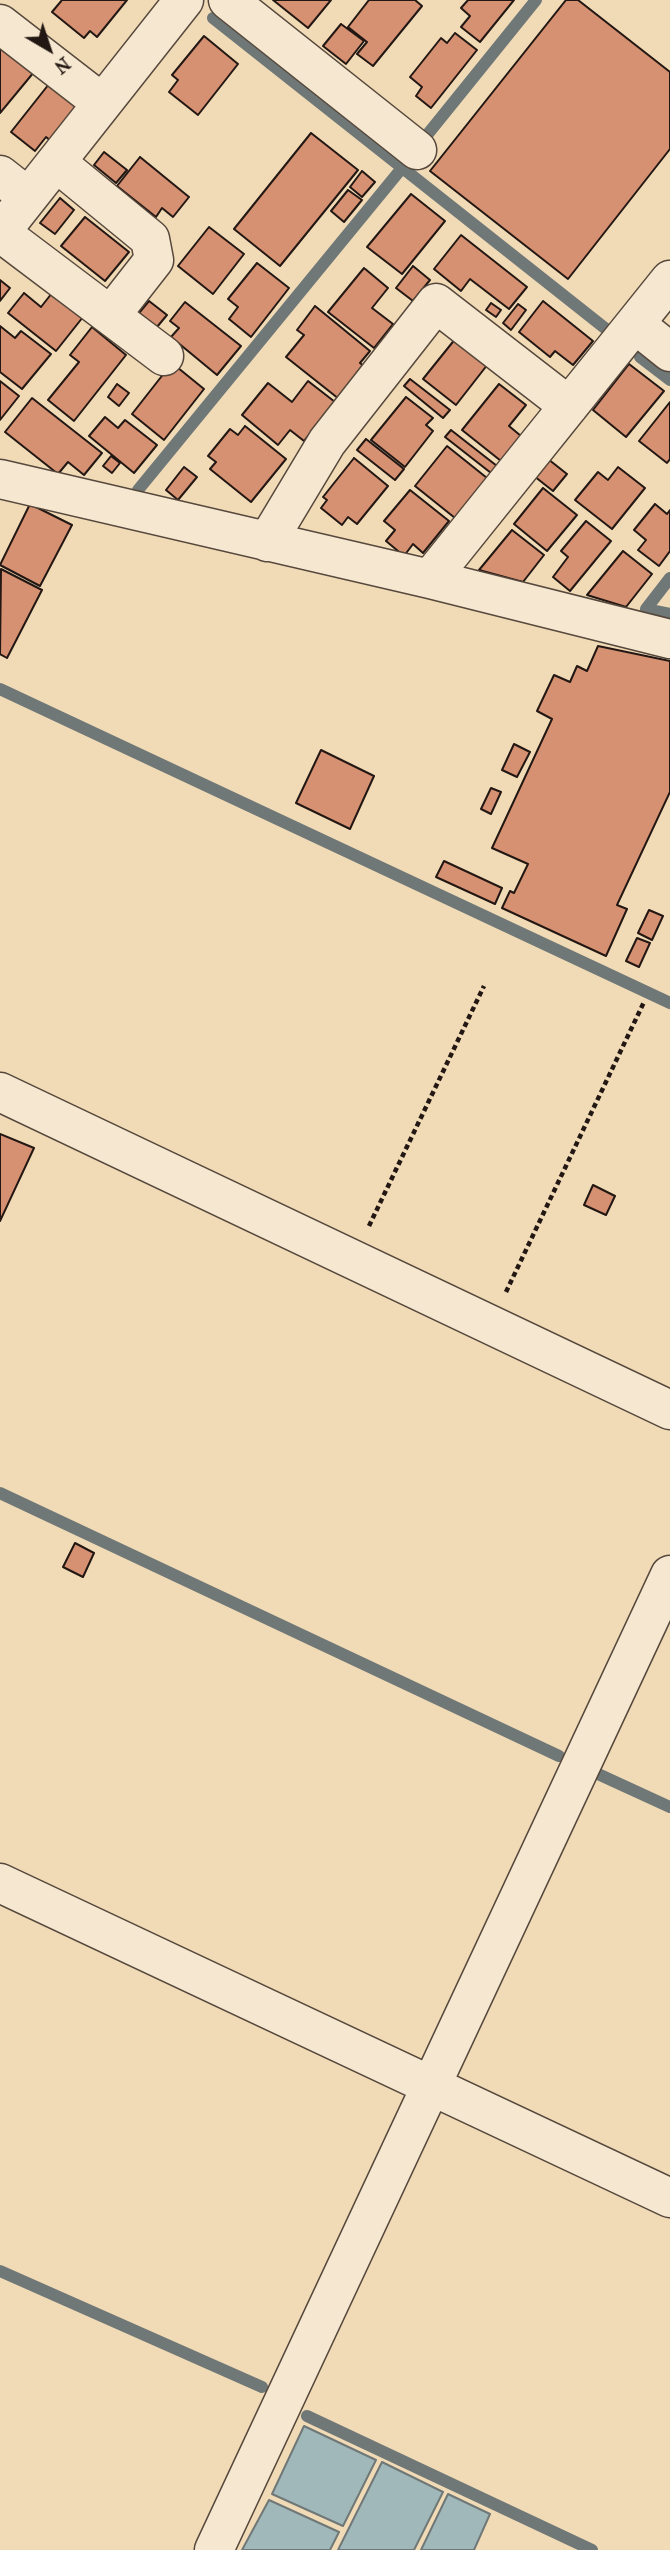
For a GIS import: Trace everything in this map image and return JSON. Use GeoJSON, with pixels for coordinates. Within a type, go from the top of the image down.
{"type":"FeatureCollection","features":[{"type":"Feature","properties":{"kind":"street"},"geometry":{"type":"LineString","coordinates":[[164,356],[0,233],[14,186],[56,162],[184,0]]}},
{"type":"Feature","properties":{"kind":"street"},"geometry":{"type":"LineString","coordinates":[[228,0],[417,150]]}},
{"type":"Feature","properties":{"kind":"street"},"geometry":{"type":"LineString","coordinates":[[0,24],[102,103]]}},
{"type":"Feature","properties":{"kind":"street"},"geometry":{"type":"LineString","coordinates":[[56,162],[150,239],[154,260],[111,315]]}},
{"type":"Feature","properties":{"kind":"street"},"geometry":{"type":"LineString","coordinates":[[430,579],[670,280]]}},
{"type":"Feature","properties":{"kind":"street"},"geometry":{"type":"LineString","coordinates":[[267,542],[327,442],[436,303],[569,406]]}},
{"type":"Feature","properties":{"kind":"street"},"geometry":{"type":"LineString","coordinates":[[635,324],[670,352]]}},
{"type":"Feature","properties":{"kind":"street"},"geometry":{"type":"LineString","coordinates":[[0,479],[430,579],[670,639]]}},
{"type":"Feature","properties":{"kind":"street"},"geometry":{"type":"LineString","coordinates":[[0,1092],[670,1410]]}},
{"type":"Feature","properties":{"kind":"street"},"geometry":{"type":"LineString","coordinates":[[214,2550],[670,1575]]}},
{"type":"Feature","properties":{"kind":"street"},"geometry":{"type":"LineString","coordinates":[[0,1883],[670,2198]]}},
{"type":"Feature","properties":{"kind":"path"},"geometry":{"type":"LineString","coordinates":[[353,1259],[484,986]]}},
{"type":"Feature","properties":{"kind":"path"},"geometry":{"type":"LineString","coordinates":[[491,1325],[644,1002]]}},
{"type":"Feature","properties":{"kind":"water"},"geometry":{"type":"Polygon","coordinates":[[[304,2426],[376,2460],[343,2526],[272,2494],[304,2426]]]}},
{"type":"Feature","properties":{"kind":"water"},"geometry":{"type":"Polygon","coordinates":[[[382,2462],[443,2492],[414,2550],[338,2550],[382,2462]]]}},
{"type":"Feature","properties":{"kind":"water"},"geometry":{"type":"Polygon","coordinates":[[[448,2494],[490,2514],[474,2550],[421,2550],[448,2494]]]}},
{"type":"Feature","properties":{"kind":"water"},"geometry":{"type":"Polygon","coordinates":[[[269,2500],[339,2532],[330,2550],[242,2550],[269,2500]]]}},
{"type":"Feature","properties":{"kind":"building"},"geometry":{"type":"Polygon","coordinates":[[[62,0],[127,0],[97,37],[90,31],[84,38],[52,12],[62,0]]]}},
{"type":"Feature","properties":{"kind":"building"},"geometry":{"type":"Polygon","coordinates":[[[273,0],[331,0],[308,28],[273,0]]]}},
{"type":"Feature","properties":{"kind":"building"},"geometry":{"type":"Polygon","coordinates":[[[369,0],[415,0],[422,6],[373,66],[357,54],[367,42],[348,27],[369,0]]]}},
{"type":"Feature","properties":{"kind":"building"},"geometry":{"type":"Polygon","coordinates":[[[468,0],[514,0],[480,42],[461,27],[470,16],[461,8],[468,0]]]}},
{"type":"Feature","properties":{"kind":"building"},"geometry":{"type":"Polygon","coordinates":[[[566,0],[578,0],[670,72],[670,149],[568,279],[430,171],[566,0]]]}},
{"type":"Feature","properties":{"kind":"building"},"geometry":{"type":"Polygon","coordinates":[[[341,24],[364,41],[346,64],[323,46],[341,24]]]}},
{"type":"Feature","properties":{"kind":"building"},"geometry":{"type":"Polygon","coordinates":[[[455,33],[477,50],[431,108],[416,96],[422,87],[410,77],[441,38],[447,43],[455,33]]]}},
{"type":"Feature","properties":{"kind":"building"},"geometry":{"type":"Polygon","coordinates":[[[204,36],[238,64],[198,115],[169,92],[178,80],[172,75],[204,36]]]}},
{"type":"Feature","properties":{"kind":"building"},"geometry":{"type":"Polygon","coordinates":[[[0,45],[34,72],[0,113],[0,45]]]}},
{"type":"Feature","properties":{"kind":"building"},"geometry":{"type":"Polygon","coordinates":[[[49,84],[78,108],[51,141],[46,137],[35,151],[11,132],[49,84]]]}},
{"type":"Feature","properties":{"kind":"building"},"geometry":{"type":"Polygon","coordinates":[[[311,133],[358,170],[280,266],[234,229],[311,133]]]}},
{"type":"Feature","properties":{"kind":"building"},"geometry":{"type":"Polygon","coordinates":[[[104,152],[127,170],[116,183],[94,165],[104,152]]]}},
{"type":"Feature","properties":{"kind":"building"},"geometry":{"type":"Polygon","coordinates":[[[140,157],[189,197],[173,217],[162,208],[156,217],[117,186],[140,157]]]}},
{"type":"Feature","properties":{"kind":"building"},"geometry":{"type":"Polygon","coordinates":[[[362,171],[375,182],[362,197],[350,187],[362,171]]]}},
{"type":"Feature","properties":{"kind":"building"},"geometry":{"type":"Polygon","coordinates":[[[348,190],[362,200],[344,222],[331,211],[348,190]]]}},
{"type":"Feature","properties":{"kind":"building"},"geometry":{"type":"Polygon","coordinates":[[[411,194],[445,221],[402,274],[367,247],[411,194]]]}},
{"type":"Feature","properties":{"kind":"building"},"geometry":{"type":"Polygon","coordinates":[[[60,198],[74,210],[55,234],[40,223],[60,198]]]}},
{"type":"Feature","properties":{"kind":"building"},"geometry":{"type":"Polygon","coordinates":[[[85,217],[129,252],[105,281],[61,246],[85,217]]]}},
{"type":"Feature","properties":{"kind":"building"},"geometry":{"type":"Polygon","coordinates":[[[209,227],[244,254],[213,294],[178,266],[209,227]]]}},
{"type":"Feature","properties":{"kind":"building"},"geometry":{"type":"Polygon","coordinates":[[[461,235],[527,287],[509,309],[470,279],[461,291],[434,269],[461,235]]]}},
{"type":"Feature","properties":{"kind":"building"},"geometry":{"type":"Polygon","coordinates":[[[257,263],[289,288],[251,337],[229,319],[238,307],[228,299],[257,263]]]}},
{"type":"Feature","properties":{"kind":"building"},"geometry":{"type":"Polygon","coordinates":[[[413,266],[430,280],[413,301],[396,288],[413,266]]]}},
{"type":"Feature","properties":{"kind":"building"},"geometry":{"type":"Polygon","coordinates":[[[364,268],[388,288],[372,308],[393,324],[374,348],[328,312],[364,268]]]}},
{"type":"Feature","properties":{"kind":"building"},"geometry":{"type":"Polygon","coordinates":[[[0,280],[10,288],[0,301],[0,280]]]}},
{"type":"Feature","properties":{"kind":"building"},"geometry":{"type":"Polygon","coordinates":[[[24,293],[41,307],[52,293],[83,317],[56,351],[8,313],[24,293]]]}},
{"type":"Feature","properties":{"kind":"building"},"geometry":{"type":"Polygon","coordinates":[[[149,301],[167,315],[157,327],[139,313],[149,301]]]}},
{"type":"Feature","properties":{"kind":"building"},"geometry":{"type":"Polygon","coordinates":[[[543,301],[593,341],[573,365],[555,351],[550,357],[519,332],[543,301]]]}},
{"type":"Feature","properties":{"kind":"building"},"geometry":{"type":"Polygon","coordinates":[[[185,302],[241,346],[217,375],[171,337],[179,328],[170,321],[185,302]]]}},
{"type":"Feature","properties":{"kind":"building"},"geometry":{"type":"Polygon","coordinates":[[[491,303],[501,310],[496,317],[486,310],[491,303]]]}},
{"type":"Feature","properties":{"kind":"building"},"geometry":{"type":"Polygon","coordinates":[[[518,304],[526,310],[511,330],[503,323],[518,304]]]}},
{"type":"Feature","properties":{"kind":"building"},"geometry":{"type":"Polygon","coordinates":[[[315,306],[370,351],[360,363],[365,367],[339,399],[286,357],[304,335],[297,330],[315,306]]]}},
{"type":"Feature","properties":{"kind":"building"},"geometry":{"type":"Polygon","coordinates":[[[0,326],[15,338],[21,331],[51,354],[22,389],[0,372],[0,326]]]}},
{"type":"Feature","properties":{"kind":"building"},"geometry":{"type":"Polygon","coordinates":[[[92,327],[126,355],[74,421],[48,400],[79,362],[70,355],[92,327]]]}},
{"type":"Feature","properties":{"kind":"building"},"geometry":{"type":"Polygon","coordinates":[[[456,338],[488,364],[456,405],[423,379],[456,338]]]}},
{"type":"Feature","properties":{"kind":"building"},"geometry":{"type":"Polygon","coordinates":[[[172,363],[204,389],[164,440],[132,414],[172,363]]]}},
{"type":"Feature","properties":{"kind":"building"},"geometry":{"type":"Polygon","coordinates":[[[629,364],[664,391],[626,437],[593,410],[629,364]]]}},
{"type":"Feature","properties":{"kind":"building"},"geometry":{"type":"Polygon","coordinates":[[[410,379],[450,410],[443,418],[404,386],[410,379]]]}},
{"type":"Feature","properties":{"kind":"building"},"geometry":{"type":"Polygon","coordinates":[[[0,381],[19,396],[0,420],[0,381]]]}},
{"type":"Feature","properties":{"kind":"building"},"geometry":{"type":"Polygon","coordinates":[[[308,381],[335,402],[304,441],[290,430],[278,445],[242,415],[268,383],[292,402],[308,381]]]}},
{"type":"Feature","properties":{"kind":"building"},"geometry":{"type":"Polygon","coordinates":[[[117,384],[129,393],[119,406],[108,397],[117,384]]]}},
{"type":"Feature","properties":{"kind":"building"},"geometry":{"type":"Polygon","coordinates":[[[499,384],[526,405],[509,426],[521,436],[501,461],[462,430],[499,384]]]}},
{"type":"Feature","properties":{"kind":"building"},"geometry":{"type":"Polygon","coordinates":[[[406,397],[433,418],[426,425],[433,431],[405,467],[371,440],[406,397]]]}},
{"type":"Feature","properties":{"kind":"building"},"geometry":{"type":"Polygon","coordinates":[[[32,398],[102,453],[84,475],[68,462],[58,474],[5,432],[32,398]]]}},
{"type":"Feature","properties":{"kind":"building"},"geometry":{"type":"Polygon","coordinates":[[[670,402],[670,459],[667,463],[639,441],[670,402]]]}},
{"type":"Feature","properties":{"kind":"building"},"geometry":{"type":"Polygon","coordinates":[[[105,417],[118,428],[125,420],[157,445],[134,473],[89,436],[105,417]]]}},
{"type":"Feature","properties":{"kind":"building"},"geometry":{"type":"Polygon","coordinates":[[[245,426],[286,459],[251,502],[210,469],[216,462],[208,456],[230,429],[238,435],[245,426]]]}},
{"type":"Feature","properties":{"kind":"building"},"geometry":{"type":"Polygon","coordinates":[[[451,430],[497,466],[491,473],[445,437],[451,430]]]}},
{"type":"Feature","properties":{"kind":"building"},"geometry":{"type":"Polygon","coordinates":[[[366,439],[404,469],[395,480],[357,450],[366,439]]]}},
{"type":"Feature","properties":{"kind":"building"},"geometry":{"type":"Polygon","coordinates":[[[447,446],[487,478],[455,518],[415,486],[447,446]]]}},
{"type":"Feature","properties":{"kind":"building"},"geometry":{"type":"Polygon","coordinates":[[[111,456],[120,463],[112,473],[103,466],[111,456]]]}},
{"type":"Feature","properties":{"kind":"building"},"geometry":{"type":"Polygon","coordinates":[[[354,458],[388,486],[357,524],[348,517],[342,525],[321,508],[327,500],[323,497],[354,458]]]}},
{"type":"Feature","properties":{"kind":"building"},"geometry":{"type":"Polygon","coordinates":[[[548,459],[567,474],[553,491],[534,476],[548,459]]]}},
{"type":"Feature","properties":{"kind":"building"},"geometry":{"type":"Polygon","coordinates":[[[184,467],[197,477],[178,500],[166,490],[184,467]]]}},
{"type":"Feature","properties":{"kind":"building"},"geometry":{"type":"Polygon","coordinates":[[[618,467],[645,488],[612,529],[575,500],[598,472],[608,480],[618,467]]]}},
{"type":"Feature","properties":{"kind":"building"},"geometry":{"type":"Polygon","coordinates":[[[543,488],[577,515],[547,551],[514,524],[543,488]]]}},
{"type":"Feature","properties":{"kind":"building"},"geometry":{"type":"Polygon","coordinates":[[[410,490],[449,521],[423,553],[413,544],[404,556],[386,541],[395,530],[384,521],[410,490]]]}},
{"type":"Feature","properties":{"kind":"building"},"geometry":{"type":"Polygon","coordinates":[[[30,504],[72,525],[40,586],[0,565],[30,504]]]}},
{"type":"Feature","properties":{"kind":"building"},"geometry":{"type":"Polygon","coordinates":[[[655,504],[667,514],[670,510],[670,551],[659,566],[638,550],[646,540],[634,530],[655,504]]]}},
{"type":"Feature","properties":{"kind":"building"},"geometry":{"type":"Polygon","coordinates":[[[586,521],[611,541],[570,591],[553,577],[568,557],[561,551],[586,521]]]}},
{"type":"Feature","properties":{"kind":"building"},"geometry":{"type":"Polygon","coordinates":[[[512,530],[544,555],[523,582],[479,570],[512,530]]]}},
{"type":"Feature","properties":{"kind":"building"},"geometry":{"type":"Polygon","coordinates":[[[623,551],[652,574],[626,607],[587,595],[623,551]]]}},
{"type":"Feature","properties":{"kind":"building"},"geometry":{"type":"Polygon","coordinates":[[[1,569],[42,590],[7,658],[0,654],[1,569]]]}},
{"type":"Feature","properties":{"kind":"building"},"geometry":{"type":"Polygon","coordinates":[[[598,646],[670,661],[670,792],[617,905],[627,909],[606,956],[502,908],[510,891],[514,893],[528,864],[492,848],[552,719],[537,711],[554,675],[570,682],[577,666],[587,671],[598,646]]]}},
{"type":"Feature","properties":{"kind":"building"},"geometry":{"type":"Polygon","coordinates":[[[514,744],[530,752],[517,777],[502,770],[514,744]]]}},
{"type":"Feature","properties":{"kind":"building"},"geometry":{"type":"Polygon","coordinates":[[[321,750],[374,776],[350,829],[296,803],[321,750]]]}},
{"type":"Feature","properties":{"kind":"building"},"geometry":{"type":"Polygon","coordinates":[[[491,788],[501,792],[491,814],[481,809],[491,788]]]}},
{"type":"Feature","properties":{"kind":"building"},"geometry":{"type":"Polygon","coordinates":[[[444,861],[502,888],[495,904],[436,877],[444,861]]]}},
{"type":"Feature","properties":{"kind":"building"},"geometry":{"type":"Polygon","coordinates":[[[649,910],[663,916],[652,940],[638,933],[649,910]]]}},
{"type":"Feature","properties":{"kind":"building"},"geometry":{"type":"Polygon","coordinates":[[[637,938],[650,943],[639,967],[626,961],[637,938]]]}},
{"type":"Feature","properties":{"kind":"building"},"geometry":{"type":"Polygon","coordinates":[[[0,1134],[34,1148],[0,1221],[0,1134]]]}},
{"type":"Feature","properties":{"kind":"building"},"geometry":{"type":"Polygon","coordinates":[[[593,1185],[615,1196],[606,1215],[584,1205],[593,1185]]]}},
{"type":"Feature","properties":{"kind":"building"},"geometry":{"type":"Polygon","coordinates":[[[75,1543],[94,1553],[83,1577],[63,1567],[75,1543]]]}},
{"type":"Feature","properties":{"kind":"waterway"},"geometry":{"type":"LineString","coordinates":[[427,135],[536,0]]}},
{"type":"Feature","properties":{"kind":"waterway"},"geometry":{"type":"LineString","coordinates":[[213,18],[606,329]]}},
{"type":"Feature","properties":{"kind":"waterway"},"geometry":{"type":"LineString","coordinates":[[138,490],[402,168]]}},
{"type":"Feature","properties":{"kind":"waterway"},"geometry":{"type":"LineString","coordinates":[[640,357],[670,380]]}},
{"type":"Feature","properties":{"kind":"waterway"},"geometry":{"type":"LineString","coordinates":[[670,578],[646,609],[670,614]]}},
{"type":"Feature","properties":{"kind":"waterway"},"geometry":{"type":"LineString","coordinates":[[0,689],[670,1003]]}},
{"type":"Feature","properties":{"kind":"waterway"},"geometry":{"type":"LineString","coordinates":[[0,1493],[559,1756]]}},
{"type":"Feature","properties":{"kind":"waterway"},"geometry":{"type":"LineString","coordinates":[[598,1774],[670,1807]]}},
{"type":"Feature","properties":{"kind":"waterway"},"geometry":{"type":"LineString","coordinates":[[0,2271],[262,2387]]}},
{"type":"Feature","properties":{"kind":"waterway"},"geometry":{"type":"LineString","coordinates":[[307,2416],[592,2550]]}}]}
